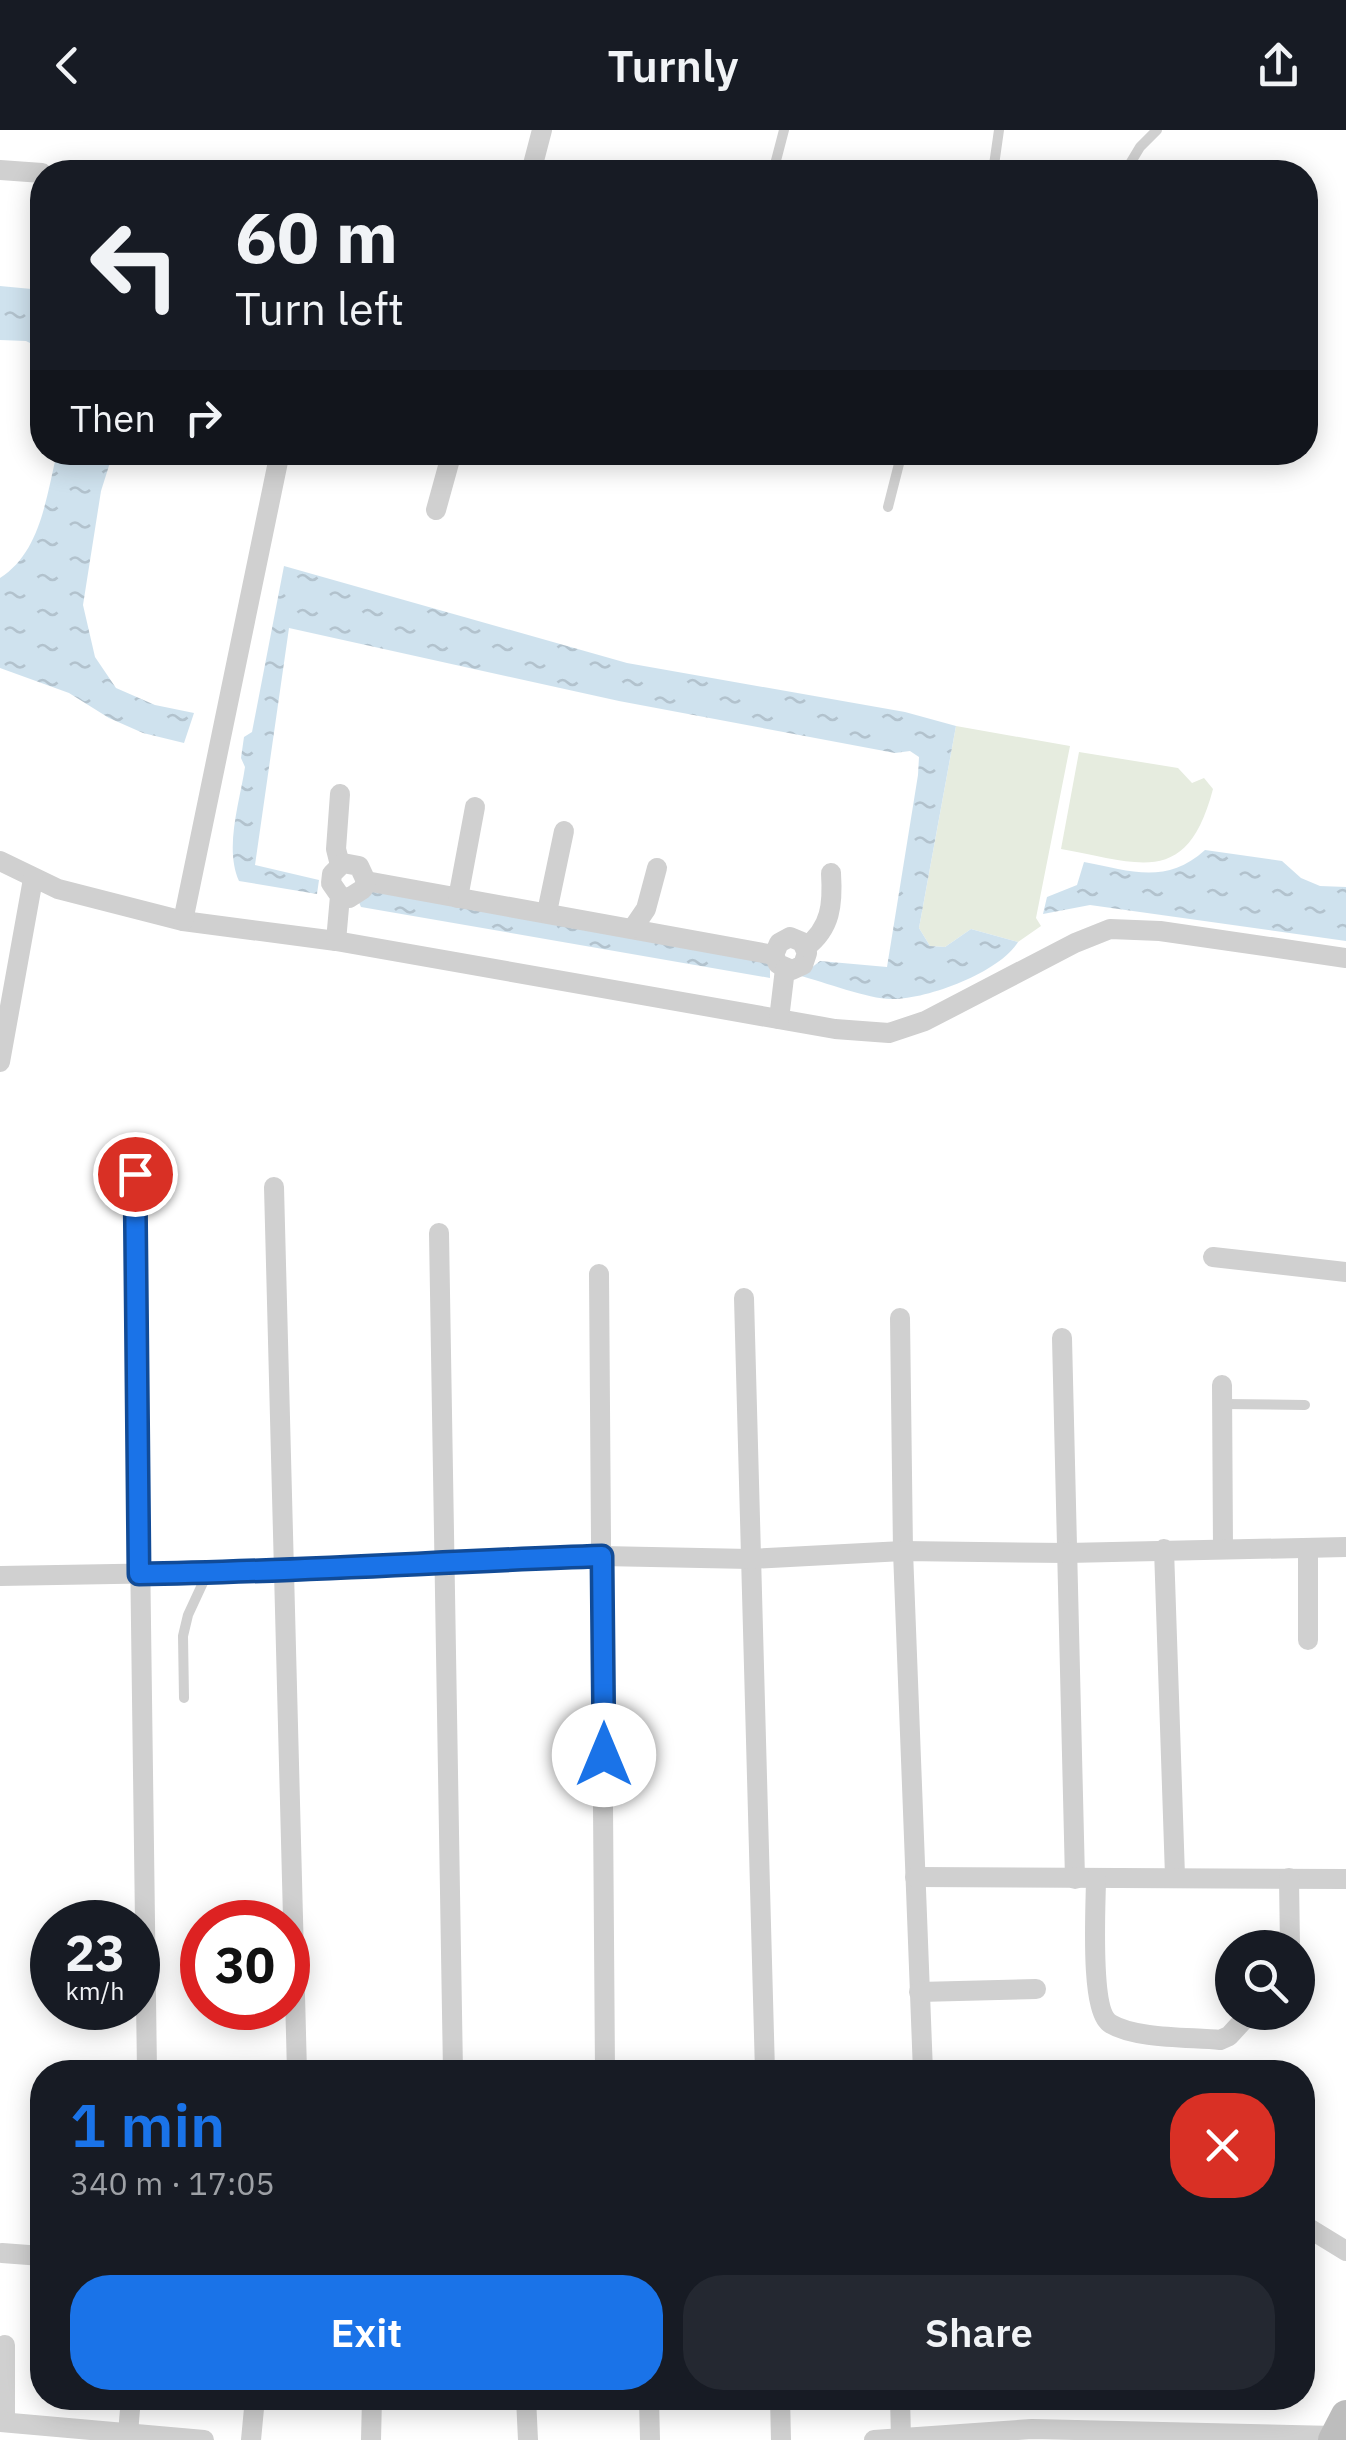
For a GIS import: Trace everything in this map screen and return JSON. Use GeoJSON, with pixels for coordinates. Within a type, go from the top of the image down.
{"type":"FeatureCollection","features":[{"type":"Feature","properties":{"kind":"street"},"geometry":{"type":"LineString","coordinates":[[533,160],[542,130]]}},
{"type":"Feature","properties":{"kind":"street"},"geometry":{"type":"LineString","coordinates":[[0,170],[30,172]]}},
{"type":"Feature","properties":{"kind":"street"},"geometry":{"type":"LineString","coordinates":[[183,920],[277,465]]}},
{"type":"Feature","properties":{"kind":"street"},"geometry":{"type":"LineString","coordinates":[[436,510],[448,465]]}},
{"type":"Feature","properties":{"kind":"street"},"geometry":{"type":"LineString","coordinates":[[340,794],[336,850],[340,865]]}},
{"type":"Feature","properties":{"kind":"street"},"geometry":{"type":"LineString","coordinates":[[458,898],[475,807]]}},
{"type":"Feature","properties":{"kind":"street"},"geometry":{"type":"LineString","coordinates":[[547,912],[564,831]]}},
{"type":"Feature","properties":{"kind":"street"},"geometry":{"type":"LineString","coordinates":[[0,861],[33,880],[183,920],[336,941],[835,1028],[889,1033],[926,1020],[1110,929],[1160,931],[1346,958]]}},
{"type":"Feature","properties":{"kind":"street"},"geometry":{"type":"LineString","coordinates":[[336,941],[340,896],[331,883],[332,874],[340,865],[352,863],[359,866],[366,881]]}},
{"type":"Feature","properties":{"kind":"street"},"geometry":{"type":"LineString","coordinates":[[634,928],[646,910],[657,868]]}},
{"type":"Feature","properties":{"kind":"street"},"geometry":{"type":"LineString","coordinates":[[779,1018],[784,939],[796,938],[806,947],[824,930],[832,895],[831,873]]}},
{"type":"Feature","properties":{"kind":"street"},"geometry":{"type":"LineString","coordinates":[[0,1062],[33,880]]}},
{"type":"Feature","properties":{"kind":"street"},"geometry":{"type":"LineString","coordinates":[[366,881],[634,928],[780,962]]}},
{"type":"Feature","properties":{"kind":"street"},"geometry":{"type":"LineString","coordinates":[[340,896],[357,895],[366,881]]}},
{"type":"Feature","properties":{"kind":"street"},"geometry":{"type":"LineString","coordinates":[[135,1174],[147,2060]]}},
{"type":"Feature","properties":{"kind":"street"},"geometry":{"type":"LineString","coordinates":[[274,1187],[298,2060]]}},
{"type":"Feature","properties":{"kind":"street"},"geometry":{"type":"LineString","coordinates":[[439,1233],[453,2060]]}},
{"type":"Feature","properties":{"kind":"street"},"geometry":{"type":"LineString","coordinates":[[1213,1257],[1346,1272]]}},
{"type":"Feature","properties":{"kind":"street"},"geometry":{"type":"LineString","coordinates":[[598,1274],[605,2060]]}},
{"type":"Feature","properties":{"kind":"street"},"geometry":{"type":"LineString","coordinates":[[744,1298],[765,2060]]}},
{"type":"Feature","properties":{"kind":"street"},"geometry":{"type":"LineString","coordinates":[[900,1318],[903,1551],[922,2060]]}},
{"type":"Feature","properties":{"kind":"street"},"geometry":{"type":"LineString","coordinates":[[1062,1338],[1067,1553],[1086,1879],[1104,2018],[1110,2024],[1143,2032],[1220,2040],[1234,2030]]}},
{"type":"Feature","properties":{"kind":"street"},"geometry":{"type":"LineString","coordinates":[[1222,1395],[1223,1549]]}},
{"type":"Feature","properties":{"kind":"street"},"geometry":{"type":"LineString","coordinates":[[0,1576],[282,1572],[602,1556],[750,1559],[903,1551],[1067,1553],[1346,1547]]}},
{"type":"Feature","properties":{"kind":"street"},"geometry":{"type":"LineString","coordinates":[[1308,1548],[1308,1640]]}},
{"type":"Feature","properties":{"kind":"street"},"geometry":{"type":"LineString","coordinates":[[1164,1550],[1175,1876]]}},
{"type":"Feature","properties":{"kind":"street"},"geometry":{"type":"LineString","coordinates":[[915,1877],[1346,1878]]}},
{"type":"Feature","properties":{"kind":"street"},"geometry":{"type":"LineString","coordinates":[[1289,1878],[1290,1930]]}},
{"type":"Feature","properties":{"kind":"street"},"geometry":{"type":"LineString","coordinates":[[919,1992],[1036,1989]]}},
{"type":"Feature","properties":{"kind":"street"},"geometry":{"type":"LineString","coordinates":[[1315,2232],[1346,2251]]}},
{"type":"Feature","properties":{"kind":"street"},"geometry":{"type":"LineString","coordinates":[[2,2253],[30,2255]]}},
{"type":"Feature","properties":{"kind":"street"},"geometry":{"type":"LineString","coordinates":[[5,2345],[3,2422],[204,2440]]}},
{"type":"Feature","properties":{"kind":"street"},"geometry":{"type":"LineString","coordinates":[[128,2433],[130,2410]]}},
{"type":"Feature","properties":{"kind":"street"},"geometry":{"type":"LineString","coordinates":[[252,2440],[254,2410]]}},
{"type":"Feature","properties":{"kind":"street"},"geometry":{"type":"LineString","coordinates":[[371,2440],[372,2410]]}},
{"type":"Feature","properties":{"kind":"street"},"geometry":{"type":"LineString","coordinates":[[527,2410],[528,2440]]}},
{"type":"Feature","properties":{"kind":"street"},"geometry":{"type":"LineString","coordinates":[[649,2410],[650,2440]]}},
{"type":"Feature","properties":{"kind":"street"},"geometry":{"type":"LineString","coordinates":[[780,2410],[781,2440]]}},
{"type":"Feature","properties":{"kind":"street"},"geometry":{"type":"LineString","coordinates":[[900,2410],[901,2438]]}},
{"type":"Feature","properties":{"kind":"street"},"geometry":{"type":"LineString","coordinates":[[874,2440],[1032,2429],[1338,2431]]}},
{"type":"Feature","properties":{"kind":"lane"},"geometry":{"type":"LineString","coordinates":[[777,160],[784,130]]}},
{"type":"Feature","properties":{"kind":"lane"},"geometry":{"type":"LineString","coordinates":[[995,160],[999,130]]}},
{"type":"Feature","properties":{"kind":"lane"},"geometry":{"type":"LineString","coordinates":[[1132,160],[1157,130]]}},
{"type":"Feature","properties":{"kind":"lane"},"geometry":{"type":"LineString","coordinates":[[888,506],[899,465]]}},
{"type":"Feature","properties":{"kind":"lane"},"geometry":{"type":"LineString","coordinates":[[1222,1395],[1305,1404]]}},
{"type":"Feature","properties":{"kind":"lane"},"geometry":{"type":"LineString","coordinates":[[184,1698],[183,1636],[188,1615],[208,1573]]}},
{"type":"Feature","properties":{"kind":"shaded area"},"geometry":{"type":"Polygon","coordinates":[[[956,726],[1070,746],[1036,918],[1041,926],[1018,942],[971,929],[945,947],[930,946],[919,928],[956,726]]]}},
{"type":"Feature","properties":{"kind":"shaded area"},"geometry":{"type":"Polygon","coordinates":[[[1079,752],[1178,768],[1192,783],[1204,778],[1213,789],[1202,821],[1189,842],[1174,855],[1157,861],[1137,862],[1061,849],[1079,752]]]}},
{"type":"Feature","properties":{"kind":"water"},"geometry":{"type":"Polygon","coordinates":[[[0,286],[30,289],[30,343],[0,340],[0,286]]]}},
{"type":"Feature","properties":{"kind":"water"},"geometry":{"type":"Polygon","coordinates":[[[54,465],[109,465],[101,491],[83,605],[95,657],[116,688],[155,705],[194,713],[184,743],[143,733],[69,693],[0,668],[0,578],[25,554],[45,505],[54,465]]]}},
{"type":"Feature","properties":{"kind":"water"},"geometry":{"type":"Polygon","coordinates":[[[284,566],[627,663],[905,712],[956,726],[919,928],[930,946],[945,947],[971,929],[1018,942],[996,964],[980,973],[908,998],[873,997],[801,976],[820,961],[887,967],[918,775],[919,757],[910,751],[895,753],[619,701],[289,628],[255,865],[319,880],[317,894],[239,881],[233,839],[245,767],[241,758],[244,737],[252,732],[284,566]]]}},
{"type":"Feature","properties":{"kind":"water"},"geometry":{"type":"Polygon","coordinates":[[[1205,850],[1282,861],[1301,878],[1320,886],[1346,887],[1346,941],[1090,905],[1043,914],[1047,897],[1077,885],[1084,862],[1162,872],[1191,861],[1205,850]]]}},
{"type":"Feature","properties":{"kind":"water"},"geometry":{"type":"Polygon","coordinates":[[[378,889],[770,961],[770,978],[361,907],[358,900],[378,889]]]}},
{"type":"Feature","properties":{"kind":"route"},"geometry":{"type":"LineString","coordinates":[[135,1174],[139,1574],[282,1572],[602,1556],[604,1755]]}}]}
